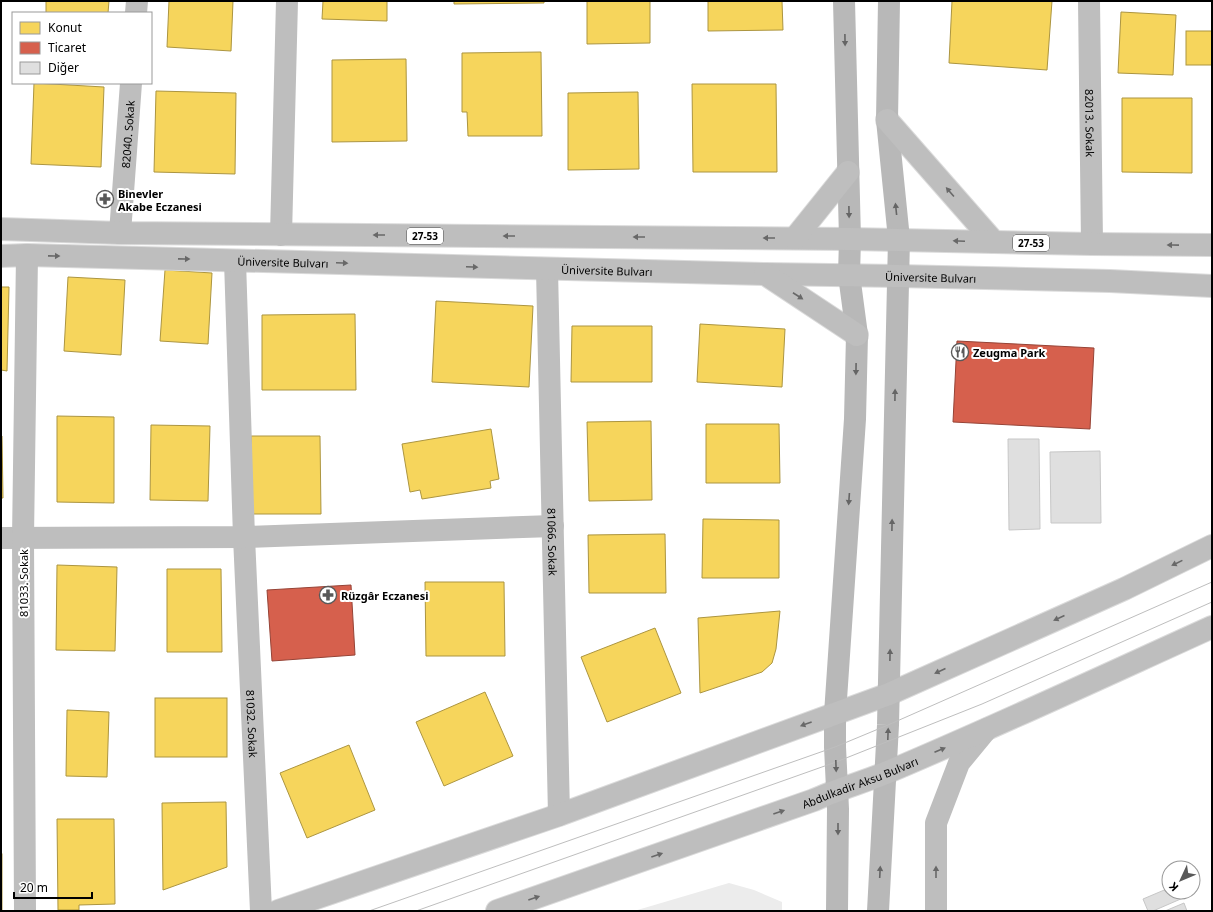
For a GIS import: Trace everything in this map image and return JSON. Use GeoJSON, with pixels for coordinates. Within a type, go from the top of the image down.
{"type":"FeatureCollection","features":[{"type":"Feature","properties":{"kind":"main road"},"geometry":{"type":"LineString","coordinates":[[136,12],[137,1]]}},
{"type":"Feature","properties":{"kind":"main road"},"geometry":{"type":"LineString","coordinates":[[281,235],[287,1]]}},
{"type":"Feature","properties":{"kind":"main road"},"geometry":{"type":"LineString","coordinates":[[837,911],[838,809],[835,714],[855,419],[857,335],[849,275],[850,239],[844,1]]}},
{"type":"Feature","properties":{"kind":"main road"},"geometry":{"type":"LineString","coordinates":[[878,911],[889,694],[899,239],[886,120],[889,1]]}},
{"type":"Feature","properties":{"kind":"main road","name":"82013. Sokak"},"geometry":{"type":"LineString","coordinates":[[1089,1],[1092,244]]}},
{"type":"Feature","properties":{"kind":"main road","name":"82040. Sokak"},"geometry":{"type":"LineString","coordinates":[[120,234],[131,84]]}},
{"type":"Feature","properties":{"kind":"main road"},"geometry":{"type":"LineString","coordinates":[[886,120],[994,242]]}},
{"type":"Feature","properties":{"kind":"main road"},"geometry":{"type":"LineString","coordinates":[[795,238],[848,172]]}},
{"type":"Feature","properties":{"kind":"main road","name":"27-53"},"geometry":{"type":"LineString","coordinates":[[1,229],[120,234],[899,239],[1092,244],[1212,245]]}},
{"type":"Feature","properties":{"kind":"main road","name":"Üniversite Bulvarı"},"geometry":{"type":"LineString","coordinates":[[1,256],[28,255],[547,269],[1110,281],[1212,286]]}},
{"type":"Feature","properties":{"kind":"main road","name":"81033. Sokak"},"geometry":{"type":"LineString","coordinates":[[25,911],[23,538],[28,255]]}},
{"type":"Feature","properties":{"kind":"main road","name":"81032. Sokak"},"geometry":{"type":"LineString","coordinates":[[235,260],[244,537],[261,911]]}},
{"type":"Feature","properties":{"kind":"main road","name":"81066. Sokak"},"geometry":{"type":"LineString","coordinates":[[547,269],[559,815]]}},
{"type":"Feature","properties":{"kind":"main road"},"geometry":{"type":"LineString","coordinates":[[765,274],[857,335]]}},
{"type":"Feature","properties":{"kind":"main road"},"geometry":{"type":"LineString","coordinates":[[1,538],[244,537],[553,526]]}},
{"type":"Feature","properties":{"kind":"main road"},"geometry":{"type":"LineString","coordinates":[[278,911],[559,815],[889,694],[1124,589],[1212,546]]}},
{"type":"Feature","properties":{"kind":"main road","name":"Abdulkadir Aksu Bulvarı"},"geometry":{"type":"LineString","coordinates":[[497,911],[814,800],[837,790],[886,773],[1212,627]]}},
{"type":"Feature","properties":{"kind":"main road"},"geometry":{"type":"LineString","coordinates":[[936,911],[936,823],[959,763],[987,729]]}},
{"type":"Feature","properties":{"kind":"shaded area"},"geometry":{"type":"Polygon","coordinates":[[[729,883],[754,890],[782,902],[782,911],[634,911],[729,883]]]}},
{"type":"Feature","properties":{"kind":"building: Konut"},"geometry":{"type":"Polygon","coordinates":[[[46,1],[109,1],[108,12],[46,12],[46,1]]]}},
{"type":"Feature","properties":{"kind":"building: Konut"},"geometry":{"type":"Polygon","coordinates":[[[169,1],[233,1],[231,51],[167,47],[169,1]]]}},
{"type":"Feature","properties":{"kind":"building: Konut"},"geometry":{"type":"Polygon","coordinates":[[[323,1],[387,1],[387,21],[322,19],[323,1]]]}},
{"type":"Feature","properties":{"kind":"building: Konut"},"geometry":{"type":"Polygon","coordinates":[[[454,1],[544,1],[544,3],[454,4],[454,1]]]}},
{"type":"Feature","properties":{"kind":"building: Konut"},"geometry":{"type":"Polygon","coordinates":[[[587,1],[650,1],[650,43],[587,44],[587,1]]]}},
{"type":"Feature","properties":{"kind":"building: Konut"},"geometry":{"type":"Polygon","coordinates":[[[708,1],[782,1],[783,30],[708,31],[708,1]]]}},
{"type":"Feature","properties":{"kind":"building: Konut"},"geometry":{"type":"Polygon","coordinates":[[[952,1],[1052,1],[1047,70],[949,63],[952,1]]]}},
{"type":"Feature","properties":{"kind":"building: Konut"},"geometry":{"type":"Polygon","coordinates":[[[1121,12],[1176,15],[1173,75],[1118,73],[1121,12]]]}},
{"type":"Feature","properties":{"kind":"building: Konut"},"geometry":{"type":"Polygon","coordinates":[[[1186,31],[1212,31],[1212,65],[1186,65],[1186,31]]]}},
{"type":"Feature","properties":{"kind":"building: Konut"},"geometry":{"type":"Polygon","coordinates":[[[541,52],[542,136],[468,136],[467,112],[462,112],[462,53],[541,52]]]}},
{"type":"Feature","properties":{"kind":"building: Konut"},"geometry":{"type":"Polygon","coordinates":[[[406,59],[407,141],[332,142],[332,60],[406,59]]]}},
{"type":"Feature","properties":{"kind":"building: Konut"},"geometry":{"type":"Polygon","coordinates":[[[34,84],[104,87],[101,167],[31,164],[34,84]]]}},
{"type":"Feature","properties":{"kind":"building: Konut"},"geometry":{"type":"Polygon","coordinates":[[[692,84],[776,84],[777,172],[693,172],[692,84]]]}},
{"type":"Feature","properties":{"kind":"building: Konut"},"geometry":{"type":"Polygon","coordinates":[[[156,91],[236,93],[235,174],[154,172],[156,91]]]}},
{"type":"Feature","properties":{"kind":"building: Konut"},"geometry":{"type":"Polygon","coordinates":[[[638,92],[639,169],[568,170],[568,93],[638,92]]]}},
{"type":"Feature","properties":{"kind":"building: Konut"},"geometry":{"type":"Polygon","coordinates":[[[1122,98],[1192,98],[1192,173],[1122,172],[1122,98]]]}},
{"type":"Feature","properties":{"kind":"building: Konut"},"geometry":{"type":"Polygon","coordinates":[[[165,270],[212,273],[208,344],[160,341],[165,270]]]}},
{"type":"Feature","properties":{"kind":"building: Konut"},"geometry":{"type":"Polygon","coordinates":[[[68,277],[125,280],[121,355],[64,351],[68,277]]]}},
{"type":"Feature","properties":{"kind":"building: Konut"},"geometry":{"type":"Polygon","coordinates":[[[1,287],[9,287],[7,371],[1,370],[1,287]]]}},
{"type":"Feature","properties":{"kind":"building: Konut"},"geometry":{"type":"Polygon","coordinates":[[[436,301],[533,306],[529,387],[432,382],[436,301]]]}},
{"type":"Feature","properties":{"kind":"building: Konut"},"geometry":{"type":"Polygon","coordinates":[[[355,314],[356,390],[262,390],[262,315],[355,314]]]}},
{"type":"Feature","properties":{"kind":"building: Konut"},"geometry":{"type":"Polygon","coordinates":[[[700,324],[785,329],[782,387],[697,382],[700,324]]]}},
{"type":"Feature","properties":{"kind":"building: Konut"},"geometry":{"type":"Polygon","coordinates":[[[572,326],[652,326],[652,382],[571,382],[572,326]]]}},
{"type":"Feature","properties":{"kind":"building: Konut"},"geometry":{"type":"Polygon","coordinates":[[[57,416],[114,417],[114,503],[57,502],[57,416]]]}},
{"type":"Feature","properties":{"kind":"building: Konut"},"geometry":{"type":"Polygon","coordinates":[[[651,421],[652,500],[589,501],[587,422],[651,421]]]}},
{"type":"Feature","properties":{"kind":"building: Konut"},"geometry":{"type":"Polygon","coordinates":[[[706,424],[779,424],[780,483],[706,483],[706,424]]]}},
{"type":"Feature","properties":{"kind":"building: Konut"},"geometry":{"type":"Polygon","coordinates":[[[151,425],[210,426],[208,501],[150,500],[151,425]]]}},
{"type":"Feature","properties":{"kind":"building: Konut"},"geometry":{"type":"Polygon","coordinates":[[[491,429],[499,479],[490,481],[491,488],[422,499],[420,490],[410,492],[402,444],[491,429]]]}},
{"type":"Feature","properties":{"kind":"building: Konut"},"geometry":{"type":"Polygon","coordinates":[[[2,436],[3,498],[1,498],[2,436]]]}},
{"type":"Feature","properties":{"kind":"building: Konut"},"geometry":{"type":"Polygon","coordinates":[[[251,436],[320,436],[321,514],[252,514],[251,436]]]}},
{"type":"Feature","properties":{"kind":"building: Konut"},"geometry":{"type":"Polygon","coordinates":[[[703,519],[779,520],[779,578],[702,578],[703,519]]]}},
{"type":"Feature","properties":{"kind":"building: Konut"},"geometry":{"type":"Polygon","coordinates":[[[665,534],[666,593],[589,593],[588,535],[665,534]]]}},
{"type":"Feature","properties":{"kind":"building: Konut"},"geometry":{"type":"Polygon","coordinates":[[[57,565],[117,567],[115,651],[56,650],[57,565]]]}},
{"type":"Feature","properties":{"kind":"building: Konut"},"geometry":{"type":"Polygon","coordinates":[[[167,569],[221,569],[222,652],[167,652],[167,569]]]}},
{"type":"Feature","properties":{"kind":"building: Konut"},"geometry":{"type":"Polygon","coordinates":[[[425,582],[504,582],[505,656],[426,656],[425,582]]]}},
{"type":"Feature","properties":{"kind":"building: Konut"},"geometry":{"type":"Polygon","coordinates":[[[780,611],[776,649],[772,663],[762,672],[700,693],[698,618],[780,611]]]}},
{"type":"Feature","properties":{"kind":"building: Konut"},"geometry":{"type":"Polygon","coordinates":[[[655,628],[681,693],[607,722],[581,657],[655,628]]]}},
{"type":"Feature","properties":{"kind":"building: Konut"},"geometry":{"type":"Polygon","coordinates":[[[485,692],[513,756],[444,786],[416,722],[485,692]]]}},
{"type":"Feature","properties":{"kind":"building: Konut"},"geometry":{"type":"Polygon","coordinates":[[[155,698],[227,698],[227,757],[155,757],[155,698]]]}},
{"type":"Feature","properties":{"kind":"building: Konut"},"geometry":{"type":"Polygon","coordinates":[[[67,710],[109,712],[107,777],[66,776],[67,710]]]}},
{"type":"Feature","properties":{"kind":"building: Konut"},"geometry":{"type":"Polygon","coordinates":[[[349,745],[375,810],[307,838],[280,773],[349,745]]]}},
{"type":"Feature","properties":{"kind":"building: Konut"},"geometry":{"type":"Polygon","coordinates":[[[226,802],[227,867],[163,890],[162,803],[226,802]]]}},
{"type":"Feature","properties":{"kind":"building: Konut"},"geometry":{"type":"Polygon","coordinates":[[[57,819],[114,819],[115,904],[79,905],[79,910],[58,910],[57,819]]]}},
{"type":"Feature","properties":{"kind":"building: Konut"},"geometry":{"type":"Polygon","coordinates":[[[2,854],[2,911],[1,911],[2,854]]]}},
{"type":"Feature","properties":{"kind":"building: Ticaret"},"geometry":{"type":"Polygon","coordinates":[[[957,341],[1094,348],[1090,429],[953,422],[957,341]]]}},
{"type":"Feature","properties":{"kind":"building: Ticaret"},"geometry":{"type":"Polygon","coordinates":[[[351,585],[355,655],[272,661],[267,590],[351,585]]]}},
{"type":"Feature","properties":{"kind":"building: Diğer"},"geometry":{"type":"Polygon","coordinates":[[[1008,439],[1039,439],[1040,529],[1009,530],[1008,439]]]}},
{"type":"Feature","properties":{"kind":"building: Diğer"},"geometry":{"type":"Polygon","coordinates":[[[1100,451],[1101,523],[1051,523],[1050,452],[1100,451]]]}},
{"type":"Feature","properties":{"kind":"building: Diğer"},"geometry":{"type":"Polygon","coordinates":[[[1161,891],[1161,900],[1178,900],[1153,911],[1148,911],[1143,899],[1161,891]]]}},
{"type":"Feature","properties":{"kind":"building: Diğer"},"geometry":{"type":"Polygon","coordinates":[[[1184,903],[1187,911],[1165,911],[1184,903]]]}},
{"type":"Feature","properties":{"kind":"tram line"},"geometry":{"type":"LineString","coordinates":[[369,911],[835,747],[1212,582]]}},
{"type":"Feature","properties":{"kind":"tram line"},"geometry":{"type":"LineString","coordinates":[[416,911],[836,762],[982,704],[1212,602]]}},
{"type":"Feature","properties":{"kind":"place","name":"Binevler Akabe Eczanesi"},"geometry":{"type":"Point","coordinates":[105,199]}},
{"type":"Feature","properties":{"kind":"place","name":"Zeugma Park"},"geometry":{"type":"Point","coordinates":[960,352]}},
{"type":"Feature","properties":{"kind":"place","name":"Rüzgâr Eczanesi"},"geometry":{"type":"Point","coordinates":[328,595]}}]}
